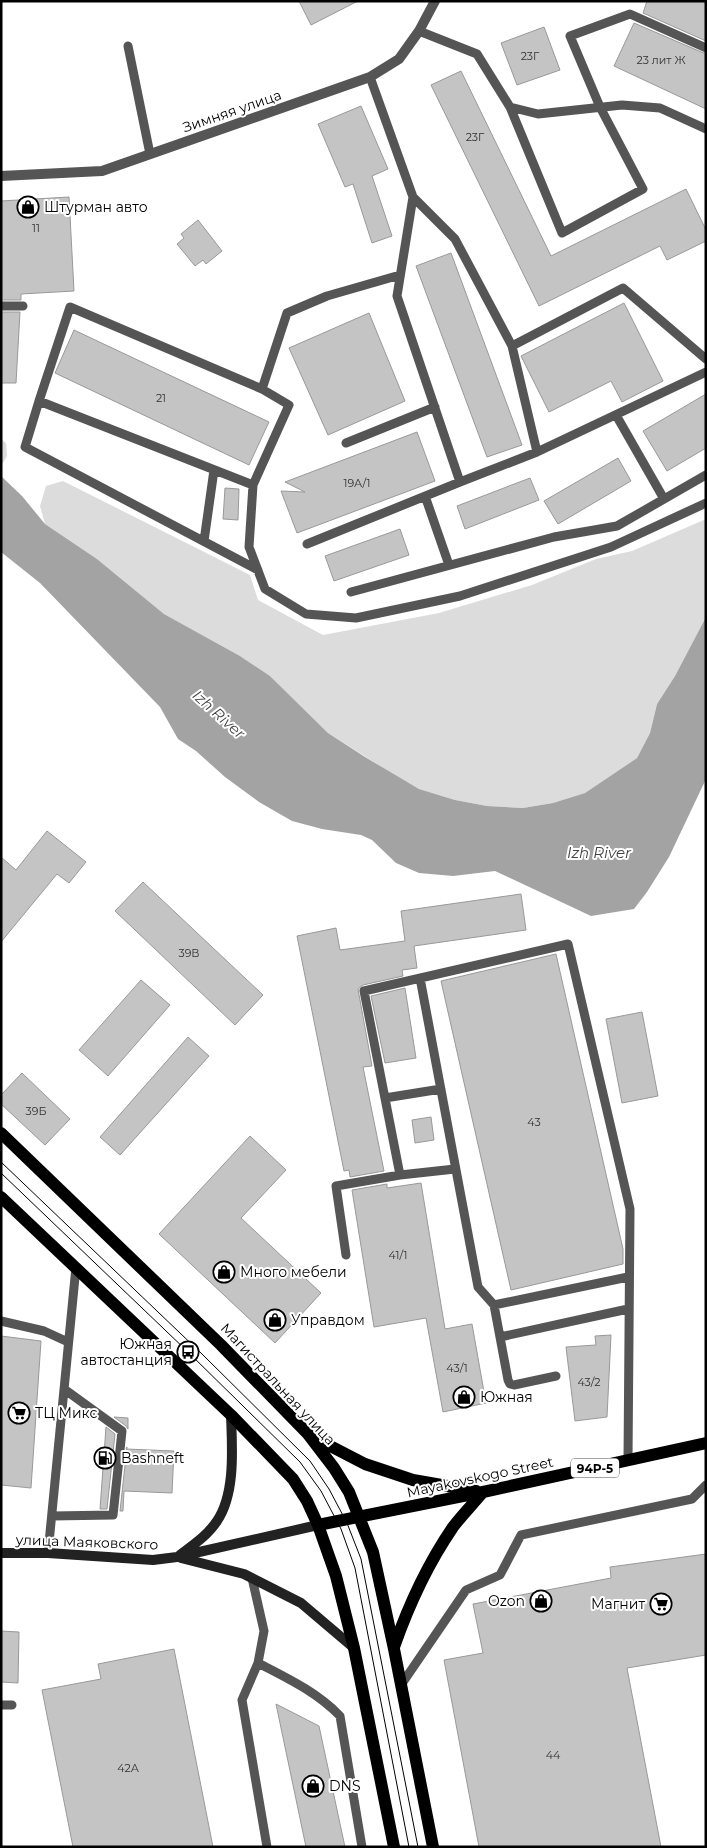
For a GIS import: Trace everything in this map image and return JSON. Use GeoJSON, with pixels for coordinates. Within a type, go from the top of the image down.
{"type":"FeatureCollection","features":[{"type":"Feature","properties":{"kind":"main road","name":"Магистральная улица"},"geometry":{"type":"LineString","coordinates":[[1,1133],[221,1345],[308,1434],[334,1468],[349,1492],[373,1552],[433,1847]]}},
{"type":"Feature","properties":{"kind":"main road"},"geometry":{"type":"LineString","coordinates":[[1,1196],[231,1415],[293,1479],[307,1501],[318,1525],[336,1576],[354,1648],[394,1847]]}},
{"type":"Feature","properties":{"kind":"main road"},"geometry":{"type":"LineString","coordinates":[[178,1557],[203,1537],[218,1521],[227,1496],[232,1465],[231,1415]]}},
{"type":"Feature","properties":{"kind":"main road"},"geometry":{"type":"LineString","coordinates":[[308,1434],[365,1464],[405,1478],[483,1492]]}},
{"type":"Feature","properties":{"kind":"main road","name":"Mayakovskogo Street"},"geometry":{"type":"LineString","coordinates":[[318,1525],[483,1492],[706,1443]]}},
{"type":"Feature","properties":{"kind":"main road"},"geometry":{"type":"LineString","coordinates":[[394,1648],[407,1610],[430,1564],[454,1526],[483,1492]]}},
{"type":"Feature","properties":{"kind":"main road","name":"улица Маяковского"},"geometry":{"type":"LineString","coordinates":[[1,1553],[48,1553],[153,1560],[178,1557],[318,1525]]}},
{"type":"Feature","properties":{"kind":"main road"},"geometry":{"type":"LineString","coordinates":[[178,1557],[244,1574],[301,1603],[354,1648]]}},
{"type":"Feature","properties":{"kind":"street","name":"Зимняя улица"},"geometry":{"type":"LineString","coordinates":[[1,176],[102,171],[370,77],[399,59],[435,1]]}},
{"type":"Feature","properties":{"kind":"lane"},"geometry":{"type":"LineString","coordinates":[[418,31],[477,54],[510,107],[562,233],[643,190],[600,107],[570,36],[630,14],[706,48]]}},
{"type":"Feature","properties":{"kind":"lane"},"geometry":{"type":"LineString","coordinates":[[128,46],[150,154]]}},
{"type":"Feature","properties":{"kind":"lane"},"geometry":{"type":"LineString","coordinates":[[370,77],[413,197],[456,239],[512,346],[537,452]]}},
{"type":"Feature","properties":{"kind":"lane"},"geometry":{"type":"LineString","coordinates":[[510,107],[538,114],[622,104],[660,108],[706,129]]}},
{"type":"Feature","properties":{"kind":"lane"},"geometry":{"type":"LineString","coordinates":[[413,197],[397,296],[460,482]]}},
{"type":"Feature","properties":{"kind":"lane"},"geometry":{"type":"LineString","coordinates":[[262,389],[287,312],[327,296],[400,275]]}},
{"type":"Feature","properties":{"kind":"lane"},"geometry":{"type":"LineString","coordinates":[[512,346],[623,288],[706,359]]}},
{"type":"Feature","properties":{"kind":"lane"},"geometry":{"type":"LineString","coordinates":[[1,306],[23,306]]}},
{"type":"Feature","properties":{"kind":"lane"},"geometry":{"type":"LineString","coordinates":[[258,570],[25,447],[70,307],[262,389],[289,405],[253,485],[249,547],[258,570],[265,589],[306,614],[356,618],[460,596],[612,546],[706,503]]}},
{"type":"Feature","properties":{"kind":"lane"},"geometry":{"type":"LineString","coordinates":[[307,544],[537,452],[706,372]]}},
{"type":"Feature","properties":{"kind":"lane"},"geometry":{"type":"LineString","coordinates":[[39,401],[253,485]]}},
{"type":"Feature","properties":{"kind":"lane"},"geometry":{"type":"LineString","coordinates":[[346,443],[435,407]]}},
{"type":"Feature","properties":{"kind":"lane"},"geometry":{"type":"LineString","coordinates":[[616,415],[664,499]]}},
{"type":"Feature","properties":{"kind":"lane"},"geometry":{"type":"LineString","coordinates":[[204,542],[214,470]]}},
{"type":"Feature","properties":{"kind":"lane"},"geometry":{"type":"LineString","coordinates":[[351,592],[554,537],[617,526],[706,475]]}},
{"type":"Feature","properties":{"kind":"lane"},"geometry":{"type":"LineString","coordinates":[[425,496],[449,565]]}},
{"type":"Feature","properties":{"kind":"lane"},"geometry":{"type":"LineString","coordinates":[[400,1175],[364,991],[568,944],[630,1209],[628,1460]]}},
{"type":"Feature","properties":{"kind":"lane"},"geometry":{"type":"LineString","coordinates":[[420,978],[476,1282],[478,1287],[494,1305],[508,1380],[510,1384],[514,1385],[556,1376]]}},
{"type":"Feature","properties":{"kind":"lane"},"geometry":{"type":"LineString","coordinates":[[385,1098],[441,1089]]}},
{"type":"Feature","properties":{"kind":"lane"},"geometry":{"type":"LineString","coordinates":[[346,1254],[336,1186],[400,1175],[456,1169]]}},
{"type":"Feature","properties":{"kind":"lane"},"geometry":{"type":"LineString","coordinates":[[48,1553],[76,1267]]}},
{"type":"Feature","properties":{"kind":"lane"},"geometry":{"type":"LineString","coordinates":[[494,1305],[628,1277]]}},
{"type":"Feature","properties":{"kind":"lane"},"geometry":{"type":"LineString","coordinates":[[500,1336],[628,1309]]}},
{"type":"Feature","properties":{"kind":"lane"},"geometry":{"type":"LineString","coordinates":[[1,1321],[44,1331],[68,1342]]}},
{"type":"Feature","properties":{"kind":"lane"},"geometry":{"type":"LineString","coordinates":[[52,1516],[113,1515],[122,1431],[64,1389]]}},
{"type":"Feature","properties":{"kind":"lane"},"geometry":{"type":"LineString","coordinates":[[401,1685],[466,1590],[500,1575],[522,1535],[692,1499],[706,1485]]}},
{"type":"Feature","properties":{"kind":"lane"},"geometry":{"type":"LineString","coordinates":[[252,1578],[264,1631],[258,1663],[242,1700],[267,1847]]}},
{"type":"Feature","properties":{"kind":"lane"},"geometry":{"type":"LineString","coordinates":[[258,1663],[297,1683],[327,1703],[340,1716],[362,1847]]}},
{"type":"Feature","properties":{"kind":"lane"},"geometry":{"type":"LineString","coordinates":[[1,1705],[12,1705]]}},
{"type":"Feature","properties":{"kind":"shaded area"},"geometry":{"type":"Polygon","coordinates":[[[1,439],[6,443],[7,456],[1,466],[1,439]]]}},
{"type":"Feature","properties":{"kind":"shaded area"},"geometry":{"type":"Polygon","coordinates":[[[63,481],[250,575],[258,600],[323,635],[439,613],[532,585],[596,559],[632,551],[706,519],[706,617],[675,676],[657,704],[650,733],[637,758],[585,793],[553,803],[523,808],[487,806],[455,800],[419,789],[328,733],[270,676],[240,656],[164,614],[97,559],[45,524],[40,506],[46,486],[63,481]]]}},
{"type":"Feature","properties":{"kind":"water","name":"Izh River"},"geometry":{"type":"Polygon","coordinates":[[[1,476],[22,496],[45,524],[97,559],[164,614],[240,656],[270,676],[328,733],[419,789],[455,800],[487,806],[523,808],[553,803],[585,793],[637,758],[650,733],[657,704],[675,676],[706,617],[706,779],[669,857],[634,909],[591,916],[495,871],[453,876],[419,873],[396,863],[372,840],[361,835],[322,829],[292,821],[259,802],[225,777],[196,751],[178,739],[160,707],[40,583],[1,552],[1,476]]]}},
{"type":"Feature","properties":{"kind":"building"},"geometry":{"type":"Polygon","coordinates":[[[299,1],[358,1],[311,25],[299,1]]]}},
{"type":"Feature","properties":{"kind":"building"},"geometry":{"type":"Polygon","coordinates":[[[647,1],[706,1],[706,41],[643,13],[647,1]]]}},
{"type":"Feature","properties":{"kind":"building"},"geometry":{"type":"Polygon","coordinates":[[[634,23],[706,54],[706,109],[614,66],[634,23]]]}},
{"type":"Feature","properties":{"kind":"building"},"geometry":{"type":"Polygon","coordinates":[[[544,27],[560,70],[517,85],[501,43],[544,27]]]}},
{"type":"Feature","properties":{"kind":"building"},"geometry":{"type":"Polygon","coordinates":[[[461,71],[551,256],[686,189],[706,230],[706,241],[667,260],[660,246],[539,306],[431,85],[461,71]]]}},
{"type":"Feature","properties":{"kind":"building"},"geometry":{"type":"Polygon","coordinates":[[[361,106],[388,169],[372,176],[392,236],[372,243],[353,184],[345,187],[318,124],[361,106]]]}},
{"type":"Feature","properties":{"kind":"building"},"geometry":{"type":"Polygon","coordinates":[[[69,197],[74,291],[21,294],[21,300],[1,300],[1,201],[69,197]]]}},
{"type":"Feature","properties":{"kind":"building"},"geometry":{"type":"Polygon","coordinates":[[[198,220],[222,251],[206,264],[203,260],[195,266],[177,244],[184,238],[181,234],[198,220]]]}},
{"type":"Feature","properties":{"kind":"building"},"geometry":{"type":"Polygon","coordinates":[[[451,253],[522,445],[487,457],[416,266],[451,253]]]}},
{"type":"Feature","properties":{"kind":"building"},"geometry":{"type":"Polygon","coordinates":[[[624,303],[663,381],[622,402],[611,381],[549,412],[521,356],[624,303]]]}},
{"type":"Feature","properties":{"kind":"building"},"geometry":{"type":"Polygon","coordinates":[[[1,312],[20,312],[16,383],[1,383],[1,312]]]}},
{"type":"Feature","properties":{"kind":"building"},"geometry":{"type":"Polygon","coordinates":[[[369,313],[405,401],[328,435],[289,348],[369,313]]]}},
{"type":"Feature","properties":{"kind":"building"},"geometry":{"type":"Polygon","coordinates":[[[74,330],[269,422],[249,465],[55,373],[74,330]]]}},
{"type":"Feature","properties":{"kind":"building"},"geometry":{"type":"Polygon","coordinates":[[[706,394],[706,448],[667,471],[643,431],[706,394]]]}},
{"type":"Feature","properties":{"kind":"building"},"geometry":{"type":"Polygon","coordinates":[[[417,432],[435,481],[297,533],[281,491],[305,492],[285,482],[417,432]]]}},
{"type":"Feature","properties":{"kind":"building"},"geometry":{"type":"Polygon","coordinates":[[[618,458],[631,481],[558,524],[544,501],[618,458]]]}},
{"type":"Feature","properties":{"kind":"building"},"geometry":{"type":"Polygon","coordinates":[[[530,478],[539,500],[465,529],[457,506],[530,478]]]}},
{"type":"Feature","properties":{"kind":"building"},"geometry":{"type":"Polygon","coordinates":[[[225,488],[239,489],[238,520],[223,519],[225,488]]]}},
{"type":"Feature","properties":{"kind":"building"},"geometry":{"type":"Polygon","coordinates":[[[400,529],[409,555],[334,581],[325,556],[400,529]]]}},
{"type":"Feature","properties":{"kind":"building"},"geometry":{"type":"Polygon","coordinates":[[[47,831],[86,862],[69,883],[57,874],[1,942],[1,857],[16,870],[47,831]]]}},
{"type":"Feature","properties":{"kind":"building"},"geometry":{"type":"Polygon","coordinates":[[[143,882],[263,995],[235,1025],[115,911],[143,882]]]}},
{"type":"Feature","properties":{"kind":"building"},"geometry":{"type":"Polygon","coordinates":[[[521,894],[526,930],[414,946],[417,968],[402,970],[403,976],[363,985],[358,989],[372,1066],[363,1067],[384,1171],[350,1177],[349,1170],[344,1171],[297,936],[336,928],[340,950],[405,941],[401,911],[521,894]]]}},
{"type":"Feature","properties":{"kind":"building"},"geometry":{"type":"Polygon","coordinates":[[[556,954],[623,1249],[623,1264],[511,1290],[441,981],[556,954]]]}},
{"type":"Feature","properties":{"kind":"building"},"geometry":{"type":"Polygon","coordinates":[[[141,980],[170,1005],[108,1076],[79,1050],[141,980]]]}},
{"type":"Feature","properties":{"kind":"building"},"geometry":{"type":"Polygon","coordinates":[[[405,988],[416,1058],[385,1063],[371,996],[405,988]]]}},
{"type":"Feature","properties":{"kind":"building"},"geometry":{"type":"Polygon","coordinates":[[[642,1012],[658,1096],[622,1103],[606,1019],[642,1012]]]}},
{"type":"Feature","properties":{"kind":"building"},"geometry":{"type":"Polygon","coordinates":[[[188,1037],[209,1056],[120,1155],[100,1137],[188,1037]]]}},
{"type":"Feature","properties":{"kind":"building"},"geometry":{"type":"Polygon","coordinates":[[[22,1073],[70,1119],[45,1145],[1,1104],[1,1095],[22,1073]]]}},
{"type":"Feature","properties":{"kind":"building"},"geometry":{"type":"Polygon","coordinates":[[[431,1117],[434,1140],[415,1143],[412,1120],[431,1117]]]}},
{"type":"Feature","properties":{"kind":"building"},"geometry":{"type":"Polygon","coordinates":[[[250,1136],[286,1170],[241,1218],[321,1293],[275,1343],[159,1234],[250,1136]]]}},
{"type":"Feature","properties":{"kind":"building"},"geometry":{"type":"Polygon","coordinates":[[[421,1183],[445,1329],[472,1324],[486,1403],[443,1412],[426,1318],[374,1327],[352,1190],[387,1184],[387,1188],[421,1183]]]}},
{"type":"Feature","properties":{"kind":"building"},"geometry":{"type":"Polygon","coordinates":[[[611,1335],[607,1417],[575,1421],[566,1347],[596,1345],[595,1336],[611,1335]]]}},
{"type":"Feature","properties":{"kind":"building","name":"ТЦ Микс"},"geometry":{"type":"Polygon","coordinates":[[[1,1336],[41,1341],[31,1488],[1,1485],[1,1336]]]}},
{"type":"Feature","properties":{"kind":"building"},"geometry":{"type":"Polygon","coordinates":[[[114,1417],[128,1418],[128,1429],[126,1426],[114,1417]]]}},
{"type":"Feature","properties":{"kind":"building"},"geometry":{"type":"Polygon","coordinates":[[[106,1427],[115,1434],[107,1509],[100,1509],[106,1427]]]}},
{"type":"Feature","properties":{"kind":"building"},"geometry":{"type":"Polygon","coordinates":[[[127,1449],[174,1451],[172,1493],[124,1491],[123,1511],[120,1511],[127,1449]]]}},
{"type":"Feature","properties":{"kind":"building"},"geometry":{"type":"Polygon","coordinates":[[[706,1554],[706,1655],[627,1668],[661,1847],[479,1847],[444,1660],[483,1653],[473,1604],[611,1578],[610,1567],[706,1554]]]}},
{"type":"Feature","properties":{"kind":"building"},"geometry":{"type":"Polygon","coordinates":[[[1,1631],[19,1632],[18,1683],[1,1682],[1,1631]]]}},
{"type":"Feature","properties":{"kind":"building"},"geometry":{"type":"Polygon","coordinates":[[[174,1649],[213,1847],[73,1847],[42,1690],[101,1679],[98,1664],[174,1649]]]}},
{"type":"Feature","properties":{"kind":"building","name":"DNS"},"geometry":{"type":"Polygon","coordinates":[[[276,1704],[319,1726],[345,1847],[306,1847],[276,1704]]]}},
{"type":"Feature","properties":{"kind":"tram line"},"geometry":{"type":"LineString","coordinates":[[1,1162],[202,1354],[310,1461],[329,1489],[347,1523],[361,1559],[418,1847]]}},
{"type":"Feature","properties":{"kind":"tram line"},"geometry":{"type":"LineString","coordinates":[[1,1173],[300,1462],[321,1491],[341,1529],[355,1568],[409,1847]]}},
{"type":"Feature","properties":{"kind":"place","name":"Штурман авто"},"geometry":{"type":"Point","coordinates":[28,207]}},
{"type":"Feature","properties":{"kind":"place","name":"Много мебели"},"geometry":{"type":"Point","coordinates":[224,1272]}},
{"type":"Feature","properties":{"kind":"place","name":"Управдом"},"geometry":{"type":"Point","coordinates":[275,1320]}},
{"type":"Feature","properties":{"kind":"place","name":"Южная автостанция"},"geometry":{"type":"Point","coordinates":[188,1352]}},
{"type":"Feature","properties":{"kind":"place","name":"Южная"},"geometry":{"type":"Point","coordinates":[464,1397]}},
{"type":"Feature","properties":{"kind":"place","name":"ТЦ Микс"},"geometry":{"type":"Point","coordinates":[19,1413]}},
{"type":"Feature","properties":{"kind":"place","name":"Bashneft"},"geometry":{"type":"Point","coordinates":[105,1458]}},
{"type":"Feature","properties":{"kind":"place","name":"Ozon"},"geometry":{"type":"Point","coordinates":[541,1601]}},
{"type":"Feature","properties":{"kind":"place","name":"Магнит"},"geometry":{"type":"Point","coordinates":[661,1604]}},
{"type":"Feature","properties":{"kind":"place","name":"DNS"},"geometry":{"type":"Point","coordinates":[313,1786]}}]}
